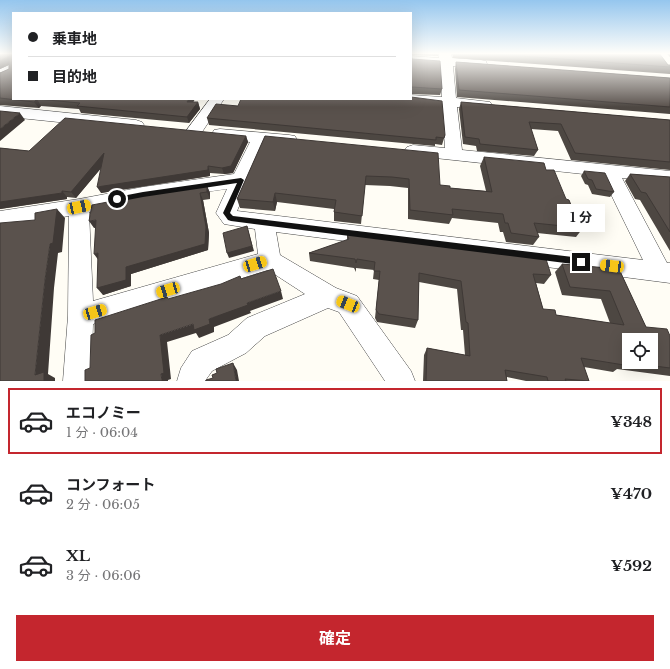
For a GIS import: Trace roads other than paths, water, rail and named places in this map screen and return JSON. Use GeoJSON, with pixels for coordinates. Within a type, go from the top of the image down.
{"type":"FeatureCollection","features":[{"type":"Feature","properties":{"kind":"street"},"geometry":{"type":"LineString","coordinates":[[446,71],[454,154]]}},
{"type":"Feature","properties":{"kind":"street"},"geometry":{"type":"LineString","coordinates":[[412,99],[497,106]]}},
{"type":"Feature","properties":{"kind":"street"},"geometry":{"type":"LineString","coordinates":[[216,100],[186,130],[307,141]]}},
{"type":"Feature","properties":{"kind":"street"},"geometry":{"type":"LineString","coordinates":[[0,111],[155,127]]}},
{"type":"Feature","properties":{"kind":"street"},"geometry":{"type":"LineString","coordinates":[[260,137],[226,213],[231,218],[665,272]]}},
{"type":"Feature","properties":{"kind":"street"},"geometry":{"type":"LineString","coordinates":[[400,150],[670,176]]}},
{"type":"Feature","properties":{"kind":"street"},"geometry":{"type":"LineString","coordinates":[[608,170],[665,272]]}},
{"type":"Feature","properties":{"kind":"street"},"geometry":{"type":"LineString","coordinates":[[0,219],[79,207],[143,194],[241,180]]}},
{"type":"Feature","properties":{"kind":"street"},"geometry":{"type":"LineString","coordinates":[[77,381],[81,316],[79,207]]}},
{"type":"Feature","properties":{"kind":"street"},"geometry":{"type":"LineString","coordinates":[[264,223],[270,260]]}},
{"type":"Feature","properties":{"kind":"street"},"geometry":{"type":"LineString","coordinates":[[81,316],[270,260],[328,296],[348,304],[401,381]]}},
{"type":"Feature","properties":{"kind":"street"},"geometry":{"type":"LineString","coordinates":[[191,381],[191,378],[202,361],[237,344],[256,327],[328,296]]}}]}
